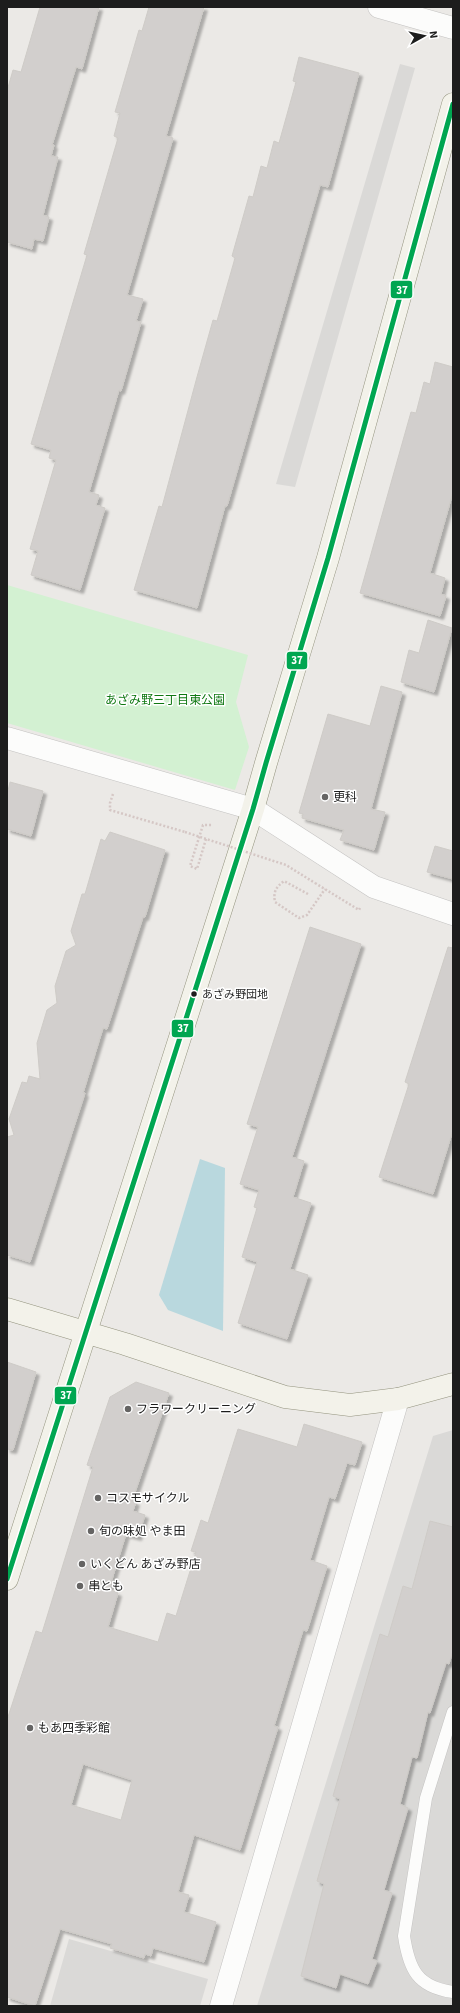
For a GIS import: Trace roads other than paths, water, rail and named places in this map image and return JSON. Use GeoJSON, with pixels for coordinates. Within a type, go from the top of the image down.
{"type":"FeatureCollection","features":[{"type":"Feature","properties":{"kind":"street"},"geometry":{"type":"LineString","coordinates":[[379,7],[453,28]]}},
{"type":"Feature","properties":{"kind":"street"},"geometry":{"type":"LineString","coordinates":[[7,1579],[253,809],[328,558],[453,104]]}},
{"type":"Feature","properties":{"kind":"street"},"geometry":{"type":"LineString","coordinates":[[7,738],[253,809],[374,887],[453,914]]}},
{"type":"Feature","properties":{"kind":"street"},"geometry":{"type":"LineString","coordinates":[[7,1309],[86,1332],[285,1397],[350,1405],[398,1399],[453,1384]]}},
{"type":"Feature","properties":{"kind":"street"},"geometry":{"type":"LineString","coordinates":[[221,2006],[398,1399]]}},
{"type":"Feature","properties":{"kind":"lane"},"geometry":{"type":"LineString","coordinates":[[453,1712],[426,1798],[404,1936],[407,1956],[416,1976],[438,1990],[453,1992]]}},
{"type":"Feature","properties":{"kind":"water"},"geometry":{"type":"Polygon","coordinates":[[[200,1159],[225,1168],[223,1331],[168,1310],[159,1295],[200,1159]]]}},
{"type":"Feature","properties":{"kind":"place","name":"更科"},"geometry":{"type":"Point","coordinates":[325,797]}},
{"type":"Feature","properties":{"kind":"place","name":"あざみ野団地"},"geometry":{"type":"Point","coordinates":[194,994]}},
{"type":"Feature","properties":{"kind":"place","name":"フラワークリーニング"},"geometry":{"type":"Point","coordinates":[128,1409]}},
{"type":"Feature","properties":{"kind":"place","name":"コスモサイクル"},"geometry":{"type":"Point","coordinates":[98,1498]}},
{"type":"Feature","properties":{"kind":"place","name":"旬の味処 やま田"},"geometry":{"type":"Point","coordinates":[91,1531]}},
{"type":"Feature","properties":{"kind":"place","name":"いくどん あざみ野店"},"geometry":{"type":"Point","coordinates":[82,1564]}},
{"type":"Feature","properties":{"kind":"place","name":"串とも"},"geometry":{"type":"Point","coordinates":[80,1586]}},
{"type":"Feature","properties":{"kind":"place","name":"もあ四季彩館"},"geometry":{"type":"Point","coordinates":[30,1728]}},
{"type":"Feature","properties":{"kind":"park label","name":"あざみ野三丁目東公園"},"geometry":{"type":"Point","coordinates":[165,700]}}]}
